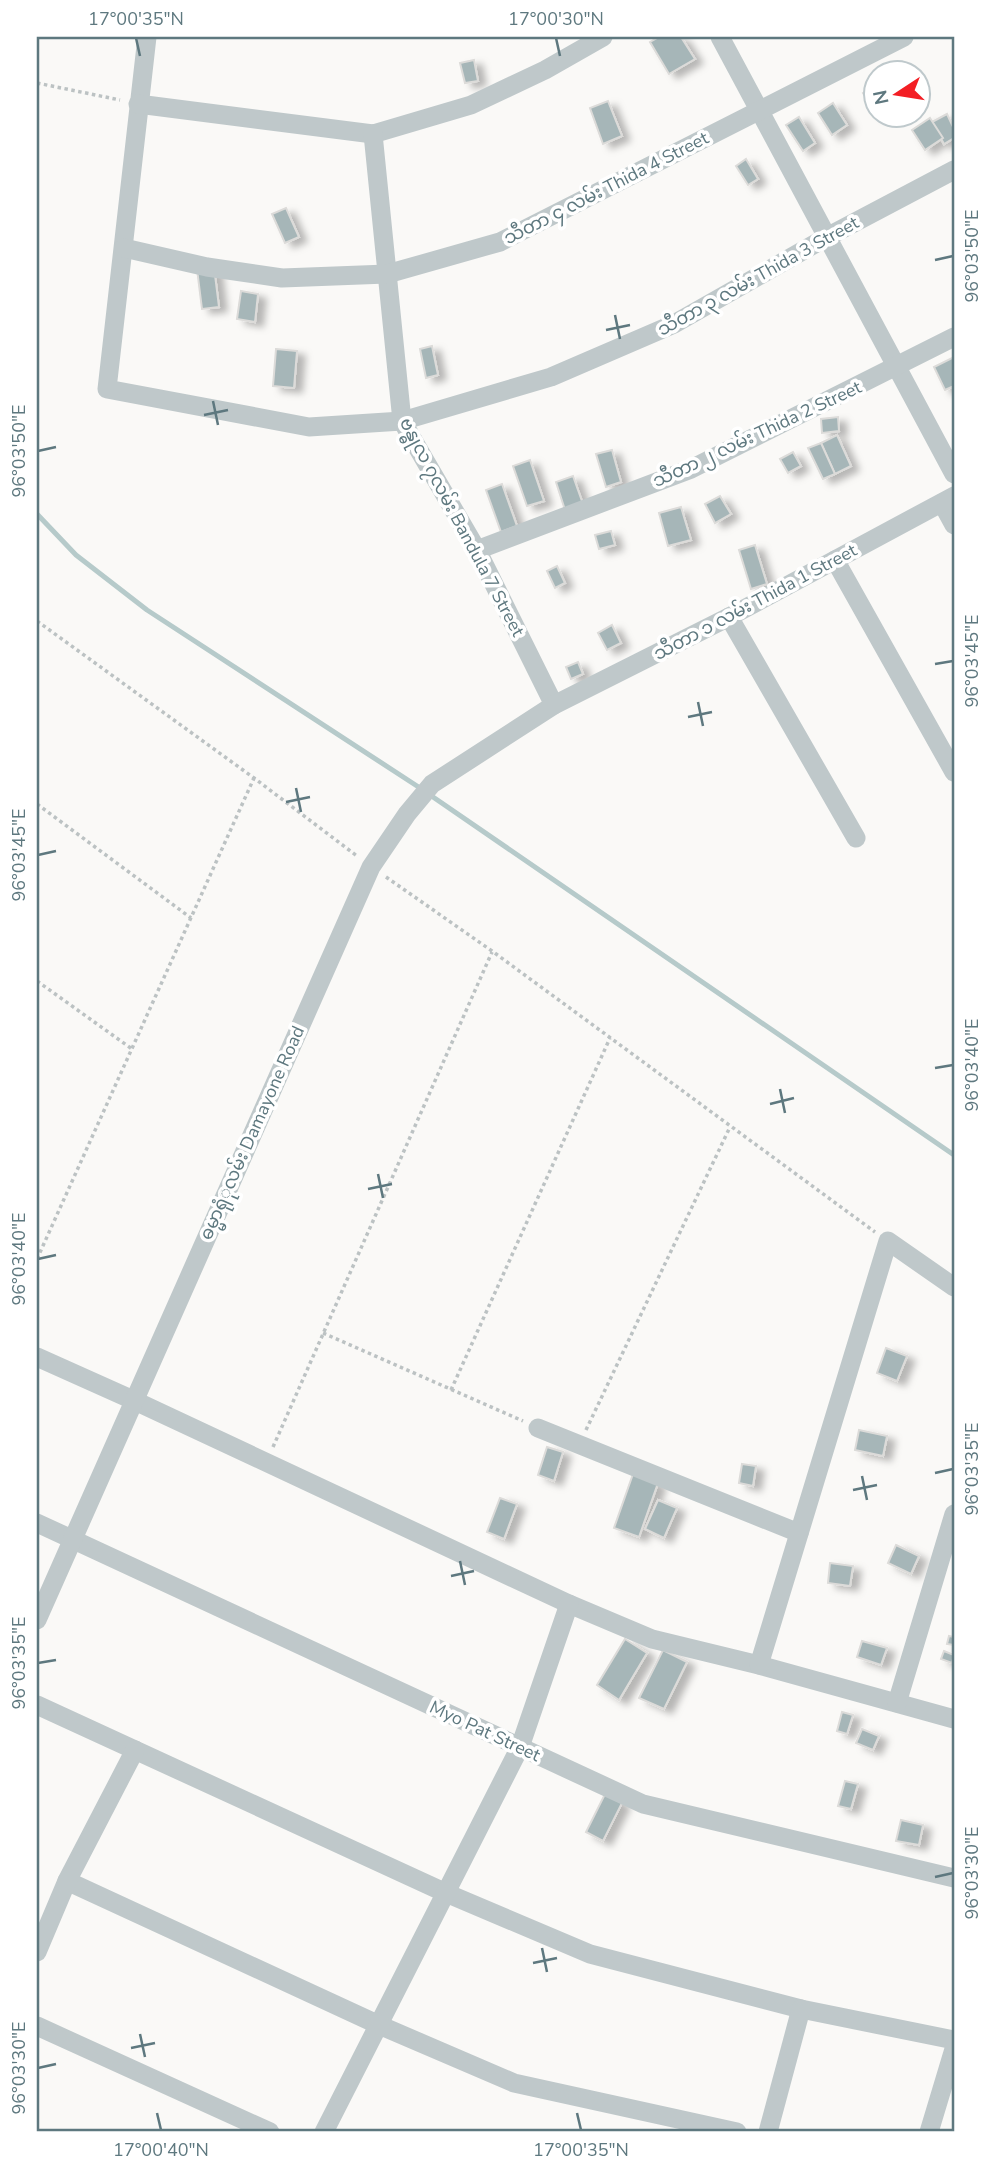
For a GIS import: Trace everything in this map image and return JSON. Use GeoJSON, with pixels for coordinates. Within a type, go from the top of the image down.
{"type":"FeatureCollection","features":[{"type":"Feature","properties":{"kind":"street"},"geometry":{"type":"LineString","coordinates":[[124,248],[147,37]]}},
{"type":"Feature","properties":{"kind":"street"},"geometry":{"type":"LineString","coordinates":[[138,104],[373,134],[471,105],[545,70],[603,37]]}},
{"type":"Feature","properties":{"kind":"street"},"geometry":{"type":"LineString","coordinates":[[720,37],[954,474]]}},
{"type":"Feature","properties":{"kind":"street","name":"သီတာ ၄ လမ်း Thida 4 Street"},"geometry":{"type":"LineString","coordinates":[[124,248],[207,267],[282,278],[387,274],[500,243],[904,37]]}},
{"type":"Feature","properties":{"kind":"street","name":"ဗန္ဓုလ ၇လမ်း Bandula 7 Street"},"geometry":{"type":"LineString","coordinates":[[373,134],[402,421],[477,550],[554,705]]}},
{"type":"Feature","properties":{"kind":"street","name":"သီတာ ၃ လမ်း Thida 3 Street"},"geometry":{"type":"LineString","coordinates":[[124,248],[107,388],[309,427],[402,421],[551,377],[674,324],[827,237],[954,170]]}},
{"type":"Feature","properties":{"kind":"street","name":"သီတာ ၂ လမ်း Thida 2 Street"},"geometry":{"type":"LineString","coordinates":[[477,550],[691,469],[954,337]]}},
{"type":"Feature","properties":{"kind":"street"},"geometry":{"type":"LineString","coordinates":[[948,500],[954,525]]}},
{"type":"Feature","properties":{"kind":"street","name":"သီတာ ၁ လမ်း Thida 1 Street"},"geometry":{"type":"LineString","coordinates":[[432,784],[554,705],[730,617],[948,500]]}},
{"type":"Feature","properties":{"kind":"street"},"geometry":{"type":"LineString","coordinates":[[835,560],[954,772]]}},
{"type":"Feature","properties":{"kind":"street"},"geometry":{"type":"LineString","coordinates":[[730,617],[856,838]]}},
{"type":"Feature","properties":{"kind":"street","name":"ဓမ္မာရုံုလမ်း Damayone Road"},"geometry":{"type":"LineString","coordinates":[[37,1620],[372,867],[432,784]]}},
{"type":"Feature","properties":{"kind":"street"},"geometry":{"type":"LineString","coordinates":[[759,1665],[888,1241],[954,1287]]}},
{"type":"Feature","properties":{"kind":"street"},"geometry":{"type":"LineString","coordinates":[[37,1357],[569,1604],[652,1639],[759,1665],[954,1719]]}},
{"type":"Feature","properties":{"kind":"street"},"geometry":{"type":"LineString","coordinates":[[538,1428],[799,1533]]}},
{"type":"Feature","properties":{"kind":"street"},"geometry":{"type":"LineString","coordinates":[[897,1703],[954,1514]]}},
{"type":"Feature","properties":{"kind":"street","name":"Myo Pat Street"},"geometry":{"type":"LineString","coordinates":[[37,1523],[643,1804],[954,1878]]}},
{"type":"Feature","properties":{"kind":"street"},"geometry":{"type":"LineString","coordinates":[[324,2132],[520,1747],[569,1604]]}},
{"type":"Feature","properties":{"kind":"street"},"geometry":{"type":"LineString","coordinates":[[37,1705],[446,1893],[590,1954],[801,2009],[954,2040]]}},
{"type":"Feature","properties":{"kind":"street"},"geometry":{"type":"LineString","coordinates":[[37,1952],[67,1881],[135,1750]]}},
{"type":"Feature","properties":{"kind":"street"},"geometry":{"type":"LineString","coordinates":[[67,1881],[379,2025],[514,2082],[737,2132]]}},
{"type":"Feature","properties":{"kind":"street"},"geometry":{"type":"LineString","coordinates":[[768,2132],[801,2009]]}},
{"type":"Feature","properties":{"kind":"street"},"geometry":{"type":"LineString","coordinates":[[37,2026],[270,2132]]}},
{"type":"Feature","properties":{"kind":"street"},"geometry":{"type":"LineString","coordinates":[[929,2132],[954,2049]]}},
{"type":"Feature","properties":{"kind":"path"},"geometry":{"type":"LineString","coordinates":[[37,83],[138,104]]}},
{"type":"Feature","properties":{"kind":"path"},"geometry":{"type":"LineString","coordinates":[[37,621],[888,1241]]}},
{"type":"Feature","properties":{"kind":"path"},"geometry":{"type":"LineString","coordinates":[[37,1259],[254,778]]}},
{"type":"Feature","properties":{"kind":"path"},"geometry":{"type":"LineString","coordinates":[[37,804],[191,918]]}},
{"type":"Feature","properties":{"kind":"path"},"geometry":{"type":"LineString","coordinates":[[266,1462],[492,951]]}},
{"type":"Feature","properties":{"kind":"path"},"geometry":{"type":"LineString","coordinates":[[37,981],[132,1049]]}},
{"type":"Feature","properties":{"kind":"path"},"geometry":{"type":"LineString","coordinates":[[451,1390],[610,1038]]}},
{"type":"Feature","properties":{"kind":"path"},"geometry":{"type":"LineString","coordinates":[[579,1444],[731,1126]]}},
{"type":"Feature","properties":{"kind":"path"},"geometry":{"type":"LineString","coordinates":[[323,1333],[538,1428]]}},
{"type":"Feature","properties":{"kind":"building"},"geometry":{"type":"Polygon","coordinates":[[[659,37],[681,37],[695,59],[669,74],[650,42],[659,37]]]}},
{"type":"Feature","properties":{"kind":"building"},"geometry":{"type":"Polygon","coordinates":[[[474,60],[478,81],[465,83],[460,63],[474,60]]]}},
{"type":"Feature","properties":{"kind":"building"},"geometry":{"type":"Polygon","coordinates":[[[608,101],[622,136],[603,144],[590,108],[608,101]]]}},
{"type":"Feature","properties":{"kind":"building"},"geometry":{"type":"Polygon","coordinates":[[[833,103],[847,125],[832,135],[818,113],[833,103]]]}},
{"type":"Feature","properties":{"kind":"building"},"geometry":{"type":"Polygon","coordinates":[[[947,114],[954,129],[954,138],[944,144],[932,122],[947,114]]]}},
{"type":"Feature","properties":{"kind":"building"},"geometry":{"type":"Polygon","coordinates":[[[799,117],[815,143],[803,151],[786,125],[799,117]]]}},
{"type":"Feature","properties":{"kind":"building"},"geometry":{"type":"Polygon","coordinates":[[[932,121],[943,138],[925,150],[912,130],[932,130],[932,121]]]}},
{"type":"Feature","properties":{"kind":"building"},"geometry":{"type":"Polygon","coordinates":[[[746,159],[758,179],[748,185],[736,166],[746,159]]]}},
{"type":"Feature","properties":{"kind":"building"},"geometry":{"type":"Polygon","coordinates":[[[286,208],[299,237],[285,243],[272,214],[286,208]]]}},
{"type":"Feature","properties":{"kind":"building"},"geometry":{"type":"Polygon","coordinates":[[[214,267],[219,307],[202,309],[197,269],[214,267]]]}},
{"type":"Feature","properties":{"kind":"building"},"geometry":{"type":"Polygon","coordinates":[[[241,291],[258,294],[255,322],[237,319],[241,291]]]}},
{"type":"Feature","properties":{"kind":"building"},"geometry":{"type":"Polygon","coordinates":[[[432,346],[438,375],[426,378],[420,349],[432,346]]]}},
{"type":"Feature","properties":{"kind":"building"},"geometry":{"type":"Polygon","coordinates":[[[276,349],[297,351],[294,388],[273,386],[276,349]]]}},
{"type":"Feature","properties":{"kind":"building"},"geometry":{"type":"Polygon","coordinates":[[[954,357],[954,386],[945,390],[934,367],[954,357]]]}},
{"type":"Feature","properties":{"kind":"building"},"geometry":{"type":"Polygon","coordinates":[[[838,417],[839,431],[822,433],[821,419],[838,417]]]}},
{"type":"Feature","properties":{"kind":"building"},"geometry":{"type":"Polygon","coordinates":[[[837,435],[851,466],[835,474],[821,443],[837,435]]]}},
{"type":"Feature","properties":{"kind":"building"},"geometry":{"type":"Polygon","coordinates":[[[821,443],[835,474],[823,479],[808,448],[821,443]]]}},
{"type":"Feature","properties":{"kind":"building"},"geometry":{"type":"Polygon","coordinates":[[[612,450],[621,482],[606,487],[596,454],[612,450]]]}},
{"type":"Feature","properties":{"kind":"building"},"geometry":{"type":"Polygon","coordinates":[[[793,452],[801,466],[788,473],[780,459],[793,452]]]}},
{"type":"Feature","properties":{"kind":"building"},"geometry":{"type":"Polygon","coordinates":[[[530,460],[544,501],[527,506],[513,466],[530,460]]]}},
{"type":"Feature","properties":{"kind":"building"},"geometry":{"type":"Polygon","coordinates":[[[573,476],[583,504],[565,510],[556,482],[573,476]]]}},
{"type":"Feature","properties":{"kind":"building"},"geometry":{"type":"Polygon","coordinates":[[[502,484],[517,526],[501,532],[486,490],[502,484]]]}},
{"type":"Feature","properties":{"kind":"building"},"geometry":{"type":"Polygon","coordinates":[[[720,496],[731,514],[715,523],[705,504],[720,496]]]}},
{"type":"Feature","properties":{"kind":"building"},"geometry":{"type":"Polygon","coordinates":[[[681,507],[691,540],[668,546],[659,513],[681,507]]]}},
{"type":"Feature","properties":{"kind":"building"},"geometry":{"type":"Polygon","coordinates":[[[611,531],[615,545],[599,549],[595,535],[611,531]]]}},
{"type":"Feature","properties":{"kind":"building"},"geometry":{"type":"Polygon","coordinates":[[[755,545],[767,584],[751,589],[739,550],[755,545]]]}},
{"type":"Feature","properties":{"kind":"building"},"geometry":{"type":"Polygon","coordinates":[[[557,566],[565,583],[555,588],[547,571],[557,566]]]}},
{"type":"Feature","properties":{"kind":"building"},"geometry":{"type":"Polygon","coordinates":[[[612,625],[621,643],[607,650],[598,633],[612,625]]]}},
{"type":"Feature","properties":{"kind":"building"},"geometry":{"type":"Polygon","coordinates":[[[578,662],[583,674],[571,679],[566,667],[578,662]]]}},
{"type":"Feature","properties":{"kind":"building"},"geometry":{"type":"Polygon","coordinates":[[[886,1348],[907,1356],[897,1381],[877,1373],[886,1348]]]}},
{"type":"Feature","properties":{"kind":"building"},"geometry":{"type":"Polygon","coordinates":[[[859,1430],[887,1436],[883,1456],[855,1450],[859,1430]]]}},
{"type":"Feature","properties":{"kind":"building"},"geometry":{"type":"Polygon","coordinates":[[[547,1447],[563,1452],[554,1481],[538,1475],[547,1447]]]}},
{"type":"Feature","properties":{"kind":"building"},"geometry":{"type":"Polygon","coordinates":[[[742,1464],[756,1466],[753,1486],[739,1483],[742,1464]]]}},
{"type":"Feature","properties":{"kind":"building"},"geometry":{"type":"Polygon","coordinates":[[[633,1474],[658,1483],[639,1537],[614,1528],[633,1474]]]}},
{"type":"Feature","properties":{"kind":"building"},"geometry":{"type":"Polygon","coordinates":[[[500,1498],[517,1504],[504,1539],[487,1532],[500,1498]]]}},
{"type":"Feature","properties":{"kind":"building"},"geometry":{"type":"Polygon","coordinates":[[[658,1500],[677,1508],[664,1538],[645,1529],[658,1500]]]}},
{"type":"Feature","properties":{"kind":"building"},"geometry":{"type":"Polygon","coordinates":[[[896,1545],[919,1556],[911,1574],[888,1563],[896,1545]]]}},
{"type":"Feature","properties":{"kind":"building"},"geometry":{"type":"Polygon","coordinates":[[[830,1563],[853,1566],[850,1586],[828,1583],[830,1563]]]}},
{"type":"Feature","properties":{"kind":"building"},"geometry":{"type":"Polygon","coordinates":[[[949,1636],[954,1637],[954,1645],[947,1644],[949,1636]]]}},
{"type":"Feature","properties":{"kind":"building"},"geometry":{"type":"Polygon","coordinates":[[[625,1639],[647,1653],[619,1700],[597,1685],[625,1639]]]}},
{"type":"Feature","properties":{"kind":"building"},"geometry":{"type":"Polygon","coordinates":[[[862,1641],[887,1648],[881,1665],[857,1657],[862,1641]]]}},
{"type":"Feature","properties":{"kind":"building"},"geometry":{"type":"Polygon","coordinates":[[[663,1650],[687,1662],[664,1709],[639,1698],[663,1650]]]}},
{"type":"Feature","properties":{"kind":"building"},"geometry":{"type":"Polygon","coordinates":[[[944,1651],[954,1655],[952,1663],[941,1659],[944,1651]]]}},
{"type":"Feature","properties":{"kind":"building"},"geometry":{"type":"Polygon","coordinates":[[[842,1712],[853,1715],[847,1734],[837,1731],[842,1712]]]}},
{"type":"Feature","properties":{"kind":"building"},"geometry":{"type":"Polygon","coordinates":[[[862,1729],[879,1736],[873,1750],[856,1743],[862,1729]]]}},
{"type":"Feature","properties":{"kind":"building"},"geometry":{"type":"Polygon","coordinates":[[[845,1781],[858,1784],[851,1809],[838,1806],[845,1781]]]}},
{"type":"Feature","properties":{"kind":"building"},"geometry":{"type":"Polygon","coordinates":[[[605,1794],[622,1803],[603,1841],[586,1832],[605,1794]]]}},
{"type":"Feature","properties":{"kind":"building"},"geometry":{"type":"Polygon","coordinates":[[[901,1820],[923,1825],[919,1845],[896,1841],[901,1820]]]}},
{"type":"Feature","properties":{"kind":"waterway"},"geometry":{"type":"LineString","coordinates":[[37,514],[76,555],[147,610],[417,786],[954,1155]]}}]}
